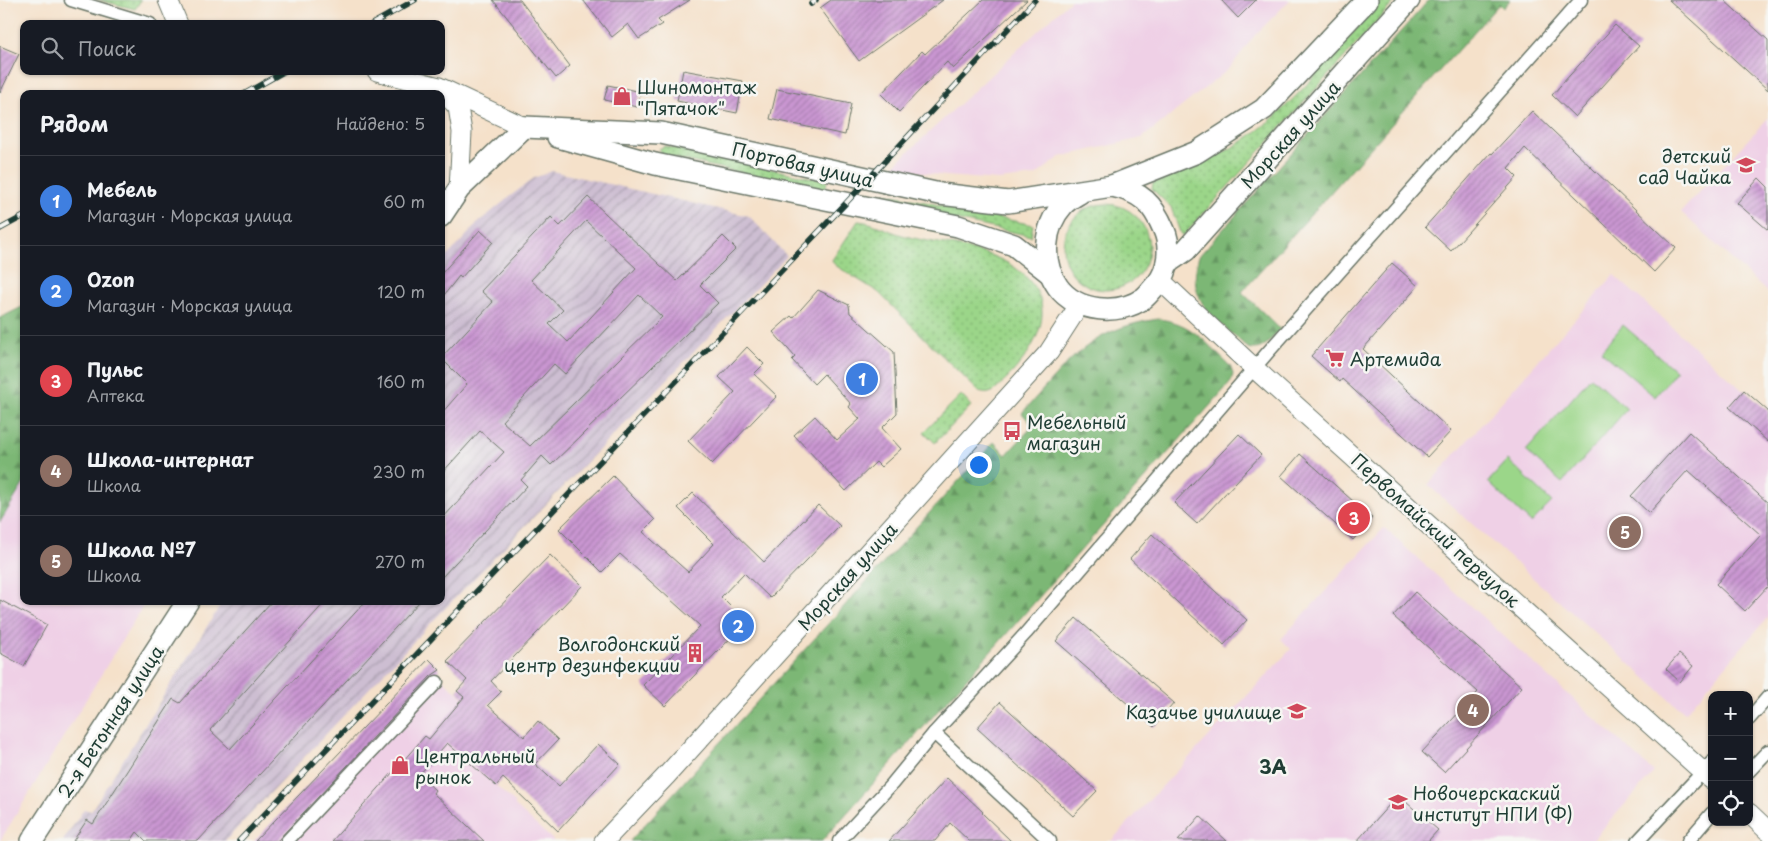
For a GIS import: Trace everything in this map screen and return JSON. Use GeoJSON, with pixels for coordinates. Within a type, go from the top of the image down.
{"type":"FeatureCollection","features":[{"type":"Feature","properties":{"kind":"main road","name":"Морская улица"},"geometry":{"type":"LineString","coordinates":[[1112,186],[1197,152],[1264,109],[1367,0]]}},
{"type":"Feature","properties":{"kind":"main road","name":"Морская улица"},"geometry":{"type":"LineString","coordinates":[[1164,272],[1186,250],[1409,0]]}},
{"type":"Feature","properties":{"kind":"main road"},"geometry":{"type":"LineString","coordinates":[[445,210],[459,190],[524,128]]}},
{"type":"Feature","properties":{"kind":"main road","name":"Портовая улица"},"geometry":{"type":"LineString","coordinates":[[524,128],[661,133],[940,194],[1008,202],[1081,192]]}},
{"type":"Feature","properties":{"kind":"main road","name":"Портовая улица"},"geometry":{"type":"LineString","coordinates":[[524,128],[655,164],[958,226],[1014,245],[1051,274]]}},
{"type":"Feature","properties":{"kind":"main road"},"geometry":{"type":"LineString","coordinates":[[655,164],[650,152],[652,142],[661,133]]}},
{"type":"Feature","properties":{"kind":"main road"},"geometry":{"type":"LineString","coordinates":[[1112,186],[1125,189],[1144,198],[1156,210],[1168,238],[1164,272],[1144,298],[1124,308],[1106,310],[1080,304],[1058,288],[1051,274],[1045,251],[1049,226],[1063,205],[1081,192],[1112,186]]}},
{"type":"Feature","properties":{"kind":"main road","name":"2-я Бетонная улица"},"geometry":{"type":"LineString","coordinates":[[32,841],[185,605]]}},
{"type":"Feature","properties":{"kind":"street"},"geometry":{"type":"LineString","coordinates":[[72,0],[137,20]]}},
{"type":"Feature","properties":{"kind":"street"},"geometry":{"type":"LineString","coordinates":[[168,0],[176,20]]}},
{"type":"Feature","properties":{"kind":"street"},"geometry":{"type":"LineString","coordinates":[[839,841],[892,784],[934,733],[1026,633],[1254,368],[1581,0]]}},
{"type":"Feature","properties":{"kind":"street","name":"Портовая улица"},"geometry":{"type":"LineString","coordinates":[[392,75],[439,87],[524,128]]}},
{"type":"Feature","properties":{"kind":"street"},"geometry":{"type":"LineString","coordinates":[[439,87],[442,90]]}},
{"type":"Feature","properties":{"kind":"street"},"geometry":{"type":"LineString","coordinates":[[445,93],[458,107],[462,132],[459,190]]}},
{"type":"Feature","properties":{"kind":"street","name":"Первомайский переулок"},"geometry":{"type":"LineString","coordinates":[[1164,272],[1254,368],[1708,770]]}},
{"type":"Feature","properties":{"kind":"street","name":"Морская улица"},"geometry":{"type":"LineString","coordinates":[[604,841],[674,768],[1043,358],[1080,304]]}},
{"type":"Feature","properties":{"kind":"street"},"geometry":{"type":"LineString","coordinates":[[286,841],[437,682]]}},
{"type":"Feature","properties":{"kind":"street"},"geometry":{"type":"LineString","coordinates":[[1753,714],[1768,697]]}},
{"type":"Feature","properties":{"kind":"street"},"geometry":{"type":"LineString","coordinates":[[934,733],[1050,841]]}},
{"type":"Feature","properties":{"kind":"street"},"geometry":{"type":"LineString","coordinates":[[1753,767],[1768,751]]}},
{"type":"Feature","properties":{"kind":"street"},"geometry":{"type":"LineString","coordinates":[[1638,841],[1708,772]]}},
{"type":"Feature","properties":{"kind":"street"},"geometry":{"type":"LineString","coordinates":[[1753,817],[1768,831]]}},
{"type":"Feature","properties":{"kind":"street"},"geometry":{"type":"LineString","coordinates":[[1688,841],[1708,818]]}},
{"type":"Feature","properties":{"kind":"shaded area"},"geometry":{"type":"Polygon","coordinates":[[[1071,0],[1290,0],[1255,35],[1229,69],[1142,138],[1060,157],[1035,176],[999,180],[946,176],[891,168],[1071,0]]]}},
{"type":"Feature","properties":{"kind":"shaded area","name":"детский сад Чайка"},"geometry":{"type":"Polygon","coordinates":[[[1768,118],[1768,293],[1681,212],[1768,118]]]}},
{"type":"Feature","properties":{"kind":"shaded area"},"geometry":{"type":"Polygon","coordinates":[[[552,171],[749,216],[787,256],[433,621],[225,841],[63,841],[84,809],[91,811],[220,605],[445,605],[445,259],[479,222],[534,178],[552,171]]]}},
{"type":"Feature","properties":{"kind":"shaded area"},"geometry":{"type":"Polygon","coordinates":[[[1614,275],[1768,413],[1768,617],[1685,713],[1428,485],[1614,275]]]}},
{"type":"Feature","properties":{"kind":"shaded area"},"geometry":{"type":"Polygon","coordinates":[[[20,486],[20,605],[144,605],[0,841],[0,519],[20,486]]]}},
{"type":"Feature","properties":{"kind":"shaded area"},"geometry":{"type":"Polygon","coordinates":[[[1384,528],[1654,772],[1592,841],[1111,841],[1291,649],[1281,639],[1384,528]]]}},
{"type":"Feature","properties":{"kind":"shaded area","name":"Центральный рынок"},"geometry":{"type":"Polygon","coordinates":[[[425,663],[476,710],[448,744],[515,803],[515,806],[554,841],[254,841],[425,663]]]}},
{"type":"Feature","properties":{"kind":"green space"},"geometry":{"type":"Polygon","coordinates":[[[98,0],[141,0],[135,9],[98,0]]]}},
{"type":"Feature","properties":{"kind":"green space"},"geometry":{"type":"Polygon","coordinates":[[[1382,0],[1396,0],[1184,235],[1181,235],[1171,207],[1152,189],[1153,183],[1185,171],[1216,156],[1260,129],[1301,91],[1382,0]]]}},
{"type":"Feature","properties":{"kind":"green space"},"geometry":{"type":"Polygon","coordinates":[[[1429,0],[1510,0],[1503,8],[1499,4],[1242,292],[1280,329],[1262,347],[1258,349],[1248,348],[1215,319],[1206,309],[1200,298],[1196,286],[1199,256],[1429,0]]]}},
{"type":"Feature","properties":{"kind":"green space"},"geometry":{"type":"Polygon","coordinates":[[[664,146],[827,181],[825,191],[661,155],[659,149],[664,146]]]}},
{"type":"Feature","properties":{"kind":"green space"},"geometry":{"type":"Polygon","coordinates":[[[888,194],[1033,225],[1031,236],[885,205],[882,199],[888,194]]]}},
{"type":"Feature","properties":{"kind":"green space"},"geometry":{"type":"Polygon","coordinates":[[[1106,204],[1122,207],[1130,211],[1142,223],[1146,231],[1149,247],[1146,263],[1142,271],[1130,283],[1122,287],[1106,290],[1090,287],[1082,283],[1070,271],[1066,263],[1063,247],[1066,231],[1070,223],[1082,211],[1090,207],[1106,204]]]}},
{"type":"Feature","properties":{"kind":"green space"},"geometry":{"type":"Polygon","coordinates":[[[858,221],[902,235],[975,250],[1010,264],[1024,275],[1036,290],[1041,302],[1040,326],[1036,338],[1023,360],[998,388],[988,393],[979,392],[878,292],[835,265],[832,260],[858,221]]]}},
{"type":"Feature","properties":{"kind":"green space"},"geometry":{"type":"Polygon","coordinates":[[[20,308],[20,490],[0,522],[0,318],[20,308]]]}},
{"type":"Feature","properties":{"kind":"green space"},"geometry":{"type":"Polygon","coordinates":[[[1158,319],[1180,324],[1198,335],[1230,366],[1233,374],[1231,382],[822,841],[630,841],[994,442],[1006,455],[1033,426],[1022,413],[1066,364],[1080,351],[1113,331],[1158,319]]]}},
{"type":"Feature","properties":{"kind":"green space"},"geometry":{"type":"Polygon","coordinates":[[[1623,325],[1676,371],[1655,397],[1601,351],[1623,325]]]}},
{"type":"Feature","properties":{"kind":"green space"},"geometry":{"type":"Polygon","coordinates":[[[1591,377],[1627,409],[1562,483],[1526,451],[1591,377]]]}},
{"type":"Feature","properties":{"kind":"green space"},"geometry":{"type":"Polygon","coordinates":[[[961,395],[971,406],[935,443],[924,432],[961,395]]]}},
{"type":"Feature","properties":{"kind":"green space"},"geometry":{"type":"Polygon","coordinates":[[[1508,460],[1552,502],[1531,523],[1488,482],[1508,460]]]}},
{"type":"Feature","properties":{"kind":"building"},"geometry":{"type":"Polygon","coordinates":[[[493,0],[520,0],[570,66],[556,78],[493,0]]]}},
{"type":"Feature","properties":{"kind":"building"},"geometry":{"type":"Polygon","coordinates":[[[583,0],[690,0],[658,20],[662,24],[639,39],[628,24],[612,37],[583,0]]]}},
{"type":"Feature","properties":{"kind":"building"},"geometry":{"type":"Polygon","coordinates":[[[831,0],[943,0],[859,61],[820,8],[831,0]]]}},
{"type":"Feature","properties":{"kind":"building"},"geometry":{"type":"Polygon","coordinates":[[[983,0],[1027,0],[953,69],[947,62],[899,112],[881,94],[922,51],[925,54],[983,0]]]}},
{"type":"Feature","properties":{"kind":"building"},"geometry":{"type":"Polygon","coordinates":[[[1221,0],[1256,0],[1238,18],[1221,0]]]}},
{"type":"Feature","properties":{"kind":"building"},"geometry":{"type":"Polygon","coordinates":[[[1669,0],[1724,0],[1768,40],[1768,90],[1669,0]]]}},
{"type":"Feature","properties":{"kind":"building"},"geometry":{"type":"Polygon","coordinates":[[[1615,25],[1639,46],[1575,117],[1552,95],[1615,25]]]}},
{"type":"Feature","properties":{"kind":"building"},"geometry":{"type":"Polygon","coordinates":[[[0,46],[19,54],[0,93],[0,46]]]}},
{"type":"Feature","properties":{"kind":"building"},"geometry":{"type":"Polygon","coordinates":[[[683,70],[743,81],[737,113],[677,101],[683,70]]]}},
{"type":"Feature","properties":{"kind":"building","name":"Шиномонтаж \"Пятачок\""},"geometry":{"type":"Polygon","coordinates":[[[608,85],[641,92],[637,107],[604,100],[608,85]]]}},
{"type":"Feature","properties":{"kind":"building"},"geometry":{"type":"Polygon","coordinates":[[[777,89],[851,104],[845,135],[770,119],[777,89]]]}},
{"type":"Feature","properties":{"kind":"building"},"geometry":{"type":"Polygon","coordinates":[[[1532,111],[1676,248],[1654,272],[1525,148],[1508,168],[1517,177],[1451,251],[1425,227],[1491,153],[1532,111]]]}},
{"type":"Feature","properties":{"kind":"building"},"geometry":{"type":"Polygon","coordinates":[[[1759,178],[1768,187],[1768,230],[1737,203],[1759,178]]]}},
{"type":"Feature","properties":{"kind":"building"},"geometry":{"type":"Polygon","coordinates":[[[588,197],[677,281],[723,236],[736,249],[700,285],[718,303],[551,465],[542,456],[521,480],[527,486],[445,574],[445,516],[504,452],[480,431],[445,470],[445,409],[467,384],[445,362],[445,354],[493,302],[481,291],[551,217],[560,226],[588,197]],[[586,221],[531,280],[563,310],[549,324],[568,342],[636,268],[586,221]],[[639,295],[565,374],[554,364],[502,421],[530,446],[662,317],[639,295]]]}},
{"type":"Feature","properties":{"kind":"building"},"geometry":{"type":"Polygon","coordinates":[[[480,230],[493,242],[461,278],[459,276],[445,294],[445,269],[480,230]]]}},
{"type":"Feature","properties":{"kind":"building"},"geometry":{"type":"Polygon","coordinates":[[[1392,263],[1418,286],[1363,349],[1451,431],[1427,457],[1342,379],[1340,382],[1311,356],[1392,263]]]}},
{"type":"Feature","properties":{"kind":"building"},"geometry":{"type":"Polygon","coordinates":[[[818,290],[849,305],[850,313],[894,352],[897,413],[882,428],[901,449],[881,467],[876,462],[846,491],[794,435],[815,416],[837,440],[860,419],[849,407],[851,404],[824,374],[814,384],[792,360],[795,357],[773,332],[791,316],[793,318],[818,290]]]}},
{"type":"Feature","properties":{"kind":"building"},"geometry":{"type":"Polygon","coordinates":[[[747,347],[764,364],[754,374],[777,396],[712,464],[688,441],[735,392],[719,377],[747,347]]]}},
{"type":"Feature","properties":{"kind":"building"},"geometry":{"type":"Polygon","coordinates":[[[1744,390],[1768,411],[1768,442],[1729,407],[1744,390]]]}},
{"type":"Feature","properties":{"kind":"building"},"geometry":{"type":"Polygon","coordinates":[[[1689,432],[1768,503],[1768,586],[1745,611],[1716,584],[1761,535],[1688,470],[1649,513],[1631,496],[1689,432]]]}},
{"type":"Feature","properties":{"kind":"building"},"geometry":{"type":"Polygon","coordinates":[[[1239,434],[1261,455],[1197,524],[1174,503],[1239,434]]]}},
{"type":"Feature","properties":{"kind":"building"},"geometry":{"type":"Polygon","coordinates":[[[1300,454],[1372,518],[1353,540],[1281,476],[1300,454]]]}},
{"type":"Feature","properties":{"kind":"building"},"geometry":{"type":"Polygon","coordinates":[[[613,476],[655,520],[643,532],[688,572],[714,544],[678,508],[693,493],[764,562],[818,505],[840,526],[770,598],[744,573],[721,597],[746,622],[665,706],[643,685],[700,626],[620,554],[602,572],[559,529],[613,476]]]}},
{"type":"Feature","properties":{"kind":"building"},"geometry":{"type":"Polygon","coordinates":[[[1152,534],[1247,620],[1224,645],[1130,559],[1152,534]]]}},
{"type":"Feature","properties":{"kind":"building"},"geometry":{"type":"Polygon","coordinates":[[[550,555],[582,586],[491,681],[501,692],[488,705],[524,737],[538,721],[558,740],[535,764],[559,786],[598,744],[620,764],[558,831],[503,778],[496,786],[447,743],[419,775],[435,790],[433,793],[484,841],[332,841],[425,736],[429,739],[464,697],[457,691],[467,680],[447,661],[550,555]]]}},
{"type":"Feature","properties":{"kind":"building"},"geometry":{"type":"Polygon","coordinates":[[[1415,592],[1522,687],[1444,772],[1422,752],[1478,692],[1393,616],[1415,592]]]}},
{"type":"Feature","properties":{"kind":"building"},"geometry":{"type":"Polygon","coordinates":[[[0,600],[47,625],[24,666],[0,653],[0,600]]]}},
{"type":"Feature","properties":{"kind":"building"},"geometry":{"type":"Polygon","coordinates":[[[268,605],[322,605],[210,730],[230,749],[362,605],[416,605],[198,841],[146,841],[137,832],[131,841],[73,841],[87,820],[93,824],[173,699],[180,703],[268,605]]]}},
{"type":"Feature","properties":{"kind":"building"},"geometry":{"type":"Polygon","coordinates":[[[1076,618],[1174,703],[1154,727],[1056,641],[1076,618]]]}},
{"type":"Feature","properties":{"kind":"building"},"geometry":{"type":"Polygon","coordinates":[[[1679,654],[1693,666],[1680,682],[1666,669],[1679,654]]]}},
{"type":"Feature","properties":{"kind":"building"},"geometry":{"type":"Polygon","coordinates":[[[429,659],[440,670],[431,676],[277,841],[255,841],[429,659]]]}},
{"type":"Feature","properties":{"kind":"building"},"geometry":{"type":"Polygon","coordinates":[[[1000,702],[1097,791],[1073,816],[977,728],[1000,702]]]}},
{"type":"Feature","properties":{"kind":"building"},"geometry":{"type":"Polygon","coordinates":[[[947,778],[1011,841],[969,841],[950,823],[935,841],[889,841],[947,778]]]}},
{"type":"Feature","properties":{"kind":"building"},"geometry":{"type":"Polygon","coordinates":[[[1398,795],[1438,830],[1428,841],[1357,841],[1398,795]]]}},
{"type":"Feature","properties":{"kind":"building"},"geometry":{"type":"Polygon","coordinates":[[[1200,816],[1227,841],[1178,841],[1200,816]]]}},
{"type":"Feature","properties":{"kind":"railway"},"geometry":{"type":"LineString","coordinates":[[379,20],[415,0]]}},
{"type":"Feature","properties":{"kind":"railway"},"geometry":{"type":"LineString","coordinates":[[811,4],[816,0]]}},
{"type":"Feature","properties":{"kind":"railway"},"geometry":{"type":"LineString","coordinates":[[239,841],[846,203],[1035,0]]}},
{"type":"Feature","properties":{"kind":"railway"},"geometry":{"type":"LineString","coordinates":[[251,90],[278,75]]}},
{"type":"Feature","properties":{"kind":"railway"},"geometry":{"type":"LineString","coordinates":[[0,229],[20,218]]}},
{"type":"Feature","properties":{"kind":"place","name":"Шиномонтаж \"Пятачок\""},"geometry":{"type":"Point","coordinates":[622,96]}},
{"type":"Feature","properties":{"kind":"place","name":"детский сад Чайка"},"geometry":{"type":"Point","coordinates":[1746,165]}},
{"type":"Feature","properties":{"kind":"place","name":"Артемида"},"geometry":{"type":"Point","coordinates":[1335,358]}},
{"type":"Feature","properties":{"kind":"place","name":"Мебель"},"geometry":{"type":"Point","coordinates":[862,379]}},
{"type":"Feature","properties":{"kind":"place","name":"Мебельный магазин"},"geometry":{"type":"Point","coordinates":[1012,431]}},
{"type":"Feature","properties":{"kind":"place","name":"Пульс"},"geometry":{"type":"Point","coordinates":[1354,518]}},
{"type":"Feature","properties":{"kind":"place","name":"Школа №7"},"geometry":{"type":"Point","coordinates":[1625,532]}},
{"type":"Feature","properties":{"kind":"place","name":"Ozon"},"geometry":{"type":"Point","coordinates":[738,626]}},
{"type":"Feature","properties":{"kind":"place","name":"Волгодонский центр дезинфекции"},"geometry":{"type":"Point","coordinates":[695,653]}},
{"type":"Feature","properties":{"kind":"place","name":"Школа-интернат"},"geometry":{"type":"Point","coordinates":[1473,710]}},
{"type":"Feature","properties":{"kind":"place","name":"Казачье училище"},"geometry":{"type":"Point","coordinates":[1297,711]}},
{"type":"Feature","properties":{"kind":"place","name":"Центральный рынок"},"geometry":{"type":"Point","coordinates":[400,765]}},
{"type":"Feature","properties":{"kind":"place","name":"Новочерскаский институт НПИ (Ф)"},"geometry":{"type":"Point","coordinates":[1398,802]}},
{"type":"Feature","properties":{"kind":"district","name":"3А"},"geometry":{"type":"Point","coordinates":[1273,766]}}]}
